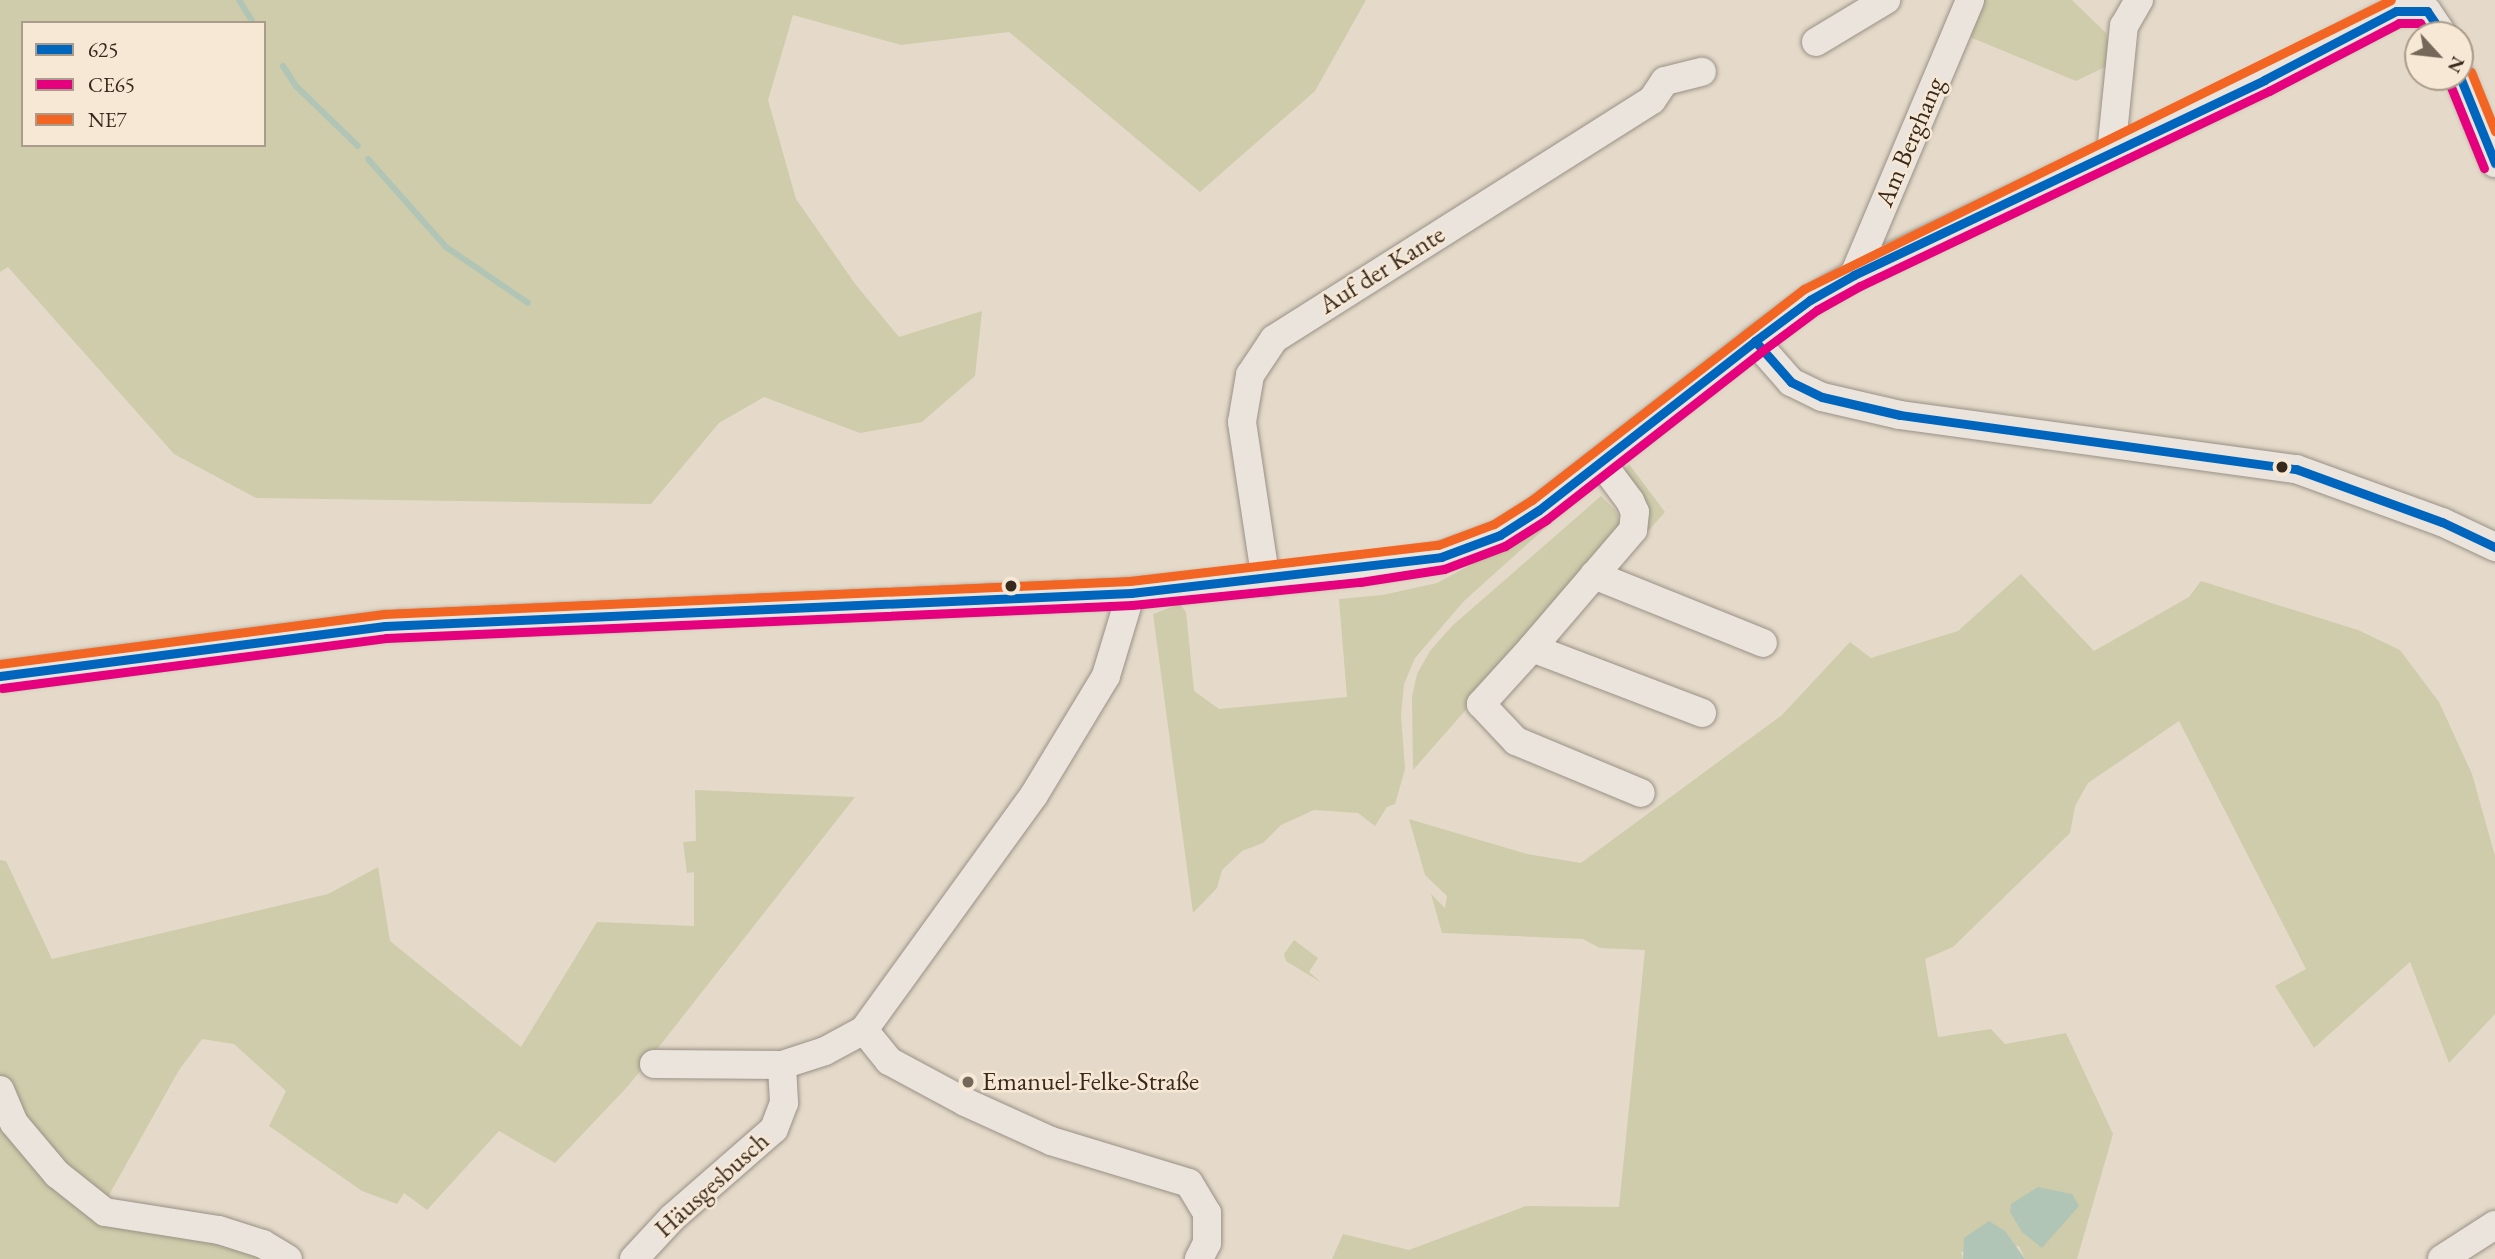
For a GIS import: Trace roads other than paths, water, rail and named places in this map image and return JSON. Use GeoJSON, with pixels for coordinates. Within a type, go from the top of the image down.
{"type":"FeatureCollection","features":[{"type":"Feature","properties":{"kind":"street"},"geometry":{"type":"LineString","coordinates":[[1816,43],[1886,0]]}},
{"type":"Feature","properties":{"kind":"street"},"geometry":{"type":"LineString","coordinates":[[2110,153],[2124,26],[2139,0]]}},
{"type":"Feature","properties":{"kind":"street","name":"Am Berghang"},"geometry":{"type":"LineString","coordinates":[[1854,275],[1962,3]]}},
{"type":"Feature","properties":{"kind":"street"},"geometry":{"type":"LineString","coordinates":[[0,676],[385,626],[1131,593],[1402,565],[1468,548],[1539,510],[1755,341],[1810,300],[1854,275],[2110,153],[2396,11],[2428,6]]}},
{"type":"Feature","properties":{"kind":"street","name":"Auf der Kante"},"geometry":{"type":"LineString","coordinates":[[1266,581],[1242,422],[1250,375],[1274,339],[1651,100],[1665,81],[1702,72]]}},
{"type":"Feature","properties":{"kind":"street"},"geometry":{"type":"LineString","coordinates":[[2466,91],[2495,163]]}},
{"type":"Feature","properties":{"kind":"street"},"geometry":{"type":"LineString","coordinates":[[1755,341],[1791,382],[1822,397],[1900,415],[2296,469],[2442,522],[2495,547]]}},
{"type":"Feature","properties":{"kind":"street"},"geometry":{"type":"LineString","coordinates":[[1601,462],[1630,501],[1636,521],[1594,575],[1481,704],[1516,741],[1641,793]]}},
{"type":"Feature","properties":{"kind":"street"},"geometry":{"type":"LineString","coordinates":[[1594,575],[1763,643]]}},
{"type":"Feature","properties":{"kind":"street"},"geometry":{"type":"LineString","coordinates":[[654,1064],[782,1065],[825,1051],[864,1030],[1034,795],[1106,676],[1131,593]]}},
{"type":"Feature","properties":{"kind":"street"},"geometry":{"type":"LineString","coordinates":[[1532,648],[1702,713]]}},
{"type":"Feature","properties":{"kind":"street"},"geometry":{"type":"LineString","coordinates":[[864,1030],[890,1061],[965,1102],[1051,1141],[1189,1183],[1208,1213],[1207,1243],[1199,1259]]}},
{"type":"Feature","properties":{"kind":"street","name":"Häusgesbusch"},"geometry":{"type":"LineString","coordinates":[[634,1259],[664,1224],[774,1129],[784,1103],[782,1065]]}},
{"type":"Feature","properties":{"kind":"street"},"geometry":{"type":"LineString","coordinates":[[0,1090],[14,1123],[57,1174],[105,1212],[219,1230],[263,1244],[288,1259]]}},
{"type":"Feature","properties":{"kind":"street"},"geometry":{"type":"LineString","coordinates":[[2442,1259],[2495,1225]]}},
{"type":"Feature","properties":{"kind":"waterway"},"geometry":{"type":"LineString","coordinates":[[239,0],[252,21]]}},
{"type":"Feature","properties":{"kind":"waterway"},"geometry":{"type":"LineString","coordinates":[[283,66],[296,86],[358,146]]}},
{"type":"Feature","properties":{"kind":"waterway"},"geometry":{"type":"LineString","coordinates":[[368,159],[446,247],[528,303]]}},
{"type":"Feature","properties":{"kind":"place","name":"Emanuel-Felke-Straße"},"geometry":{"type":"Point","coordinates":[968,1082]}}]}
